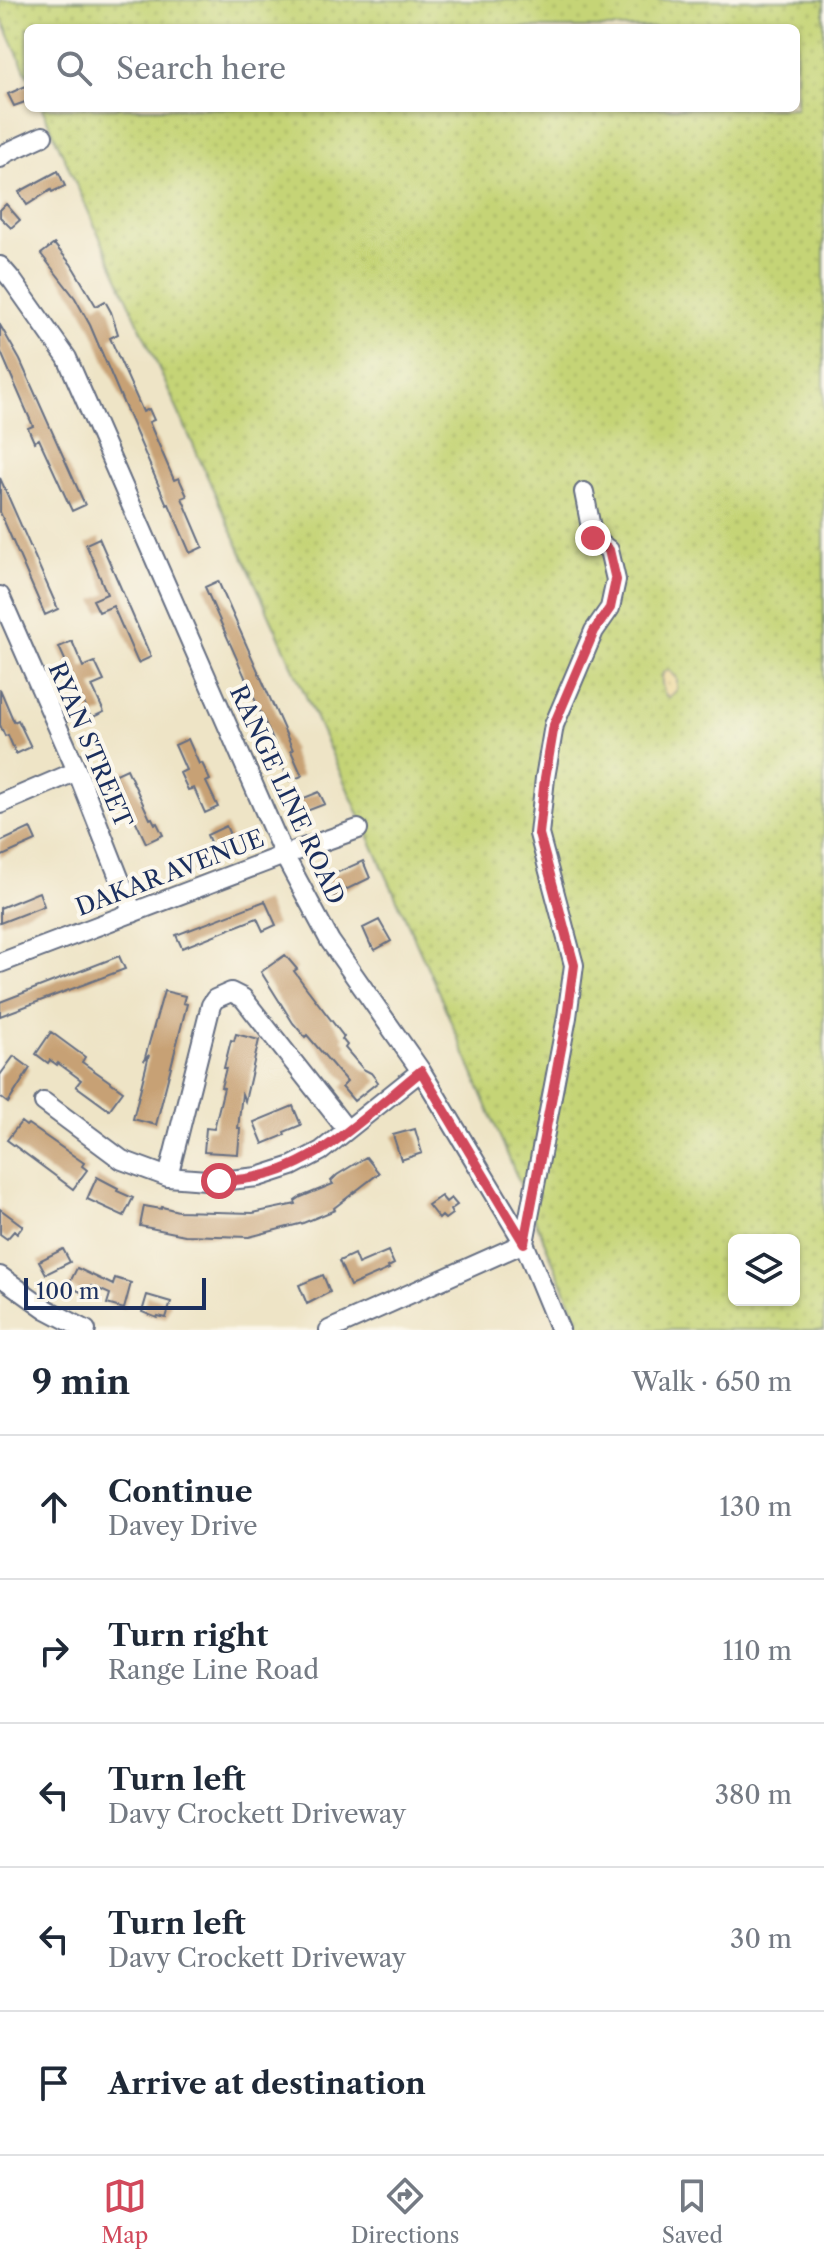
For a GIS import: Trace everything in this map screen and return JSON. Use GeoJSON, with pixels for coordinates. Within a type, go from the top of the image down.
{"type":"FeatureCollection","features":[{"type":"Feature","properties":{"kind":"street"},"geometry":{"type":"LineString","coordinates":[[0,158],[43,136]]}},
{"type":"Feature","properties":{"kind":"street","name":"RANGE LINE ROAD"},"geometry":{"type":"LineString","coordinates":[[0,266],[67,358],[284,855],[330,941],[421,1071],[524,1243],[560,1330]]}},
{"type":"Feature","properties":{"kind":"street"},"geometry":{"type":"LineString","coordinates":[[329,1330],[524,1243],[574,965],[539,834],[545,778],[554,725],[594,631],[610,608],[616,580],[609,550],[593,538],[584,492]]}},
{"type":"Feature","properties":{"kind":"street","name":"RYAN STREET"},"geometry":{"type":"LineString","coordinates":[[0,596],[77,771],[133,913]]}},
{"type":"Feature","properties":{"kind":"street"},"geometry":{"type":"LineString","coordinates":[[0,804],[77,771]]}},
{"type":"Feature","properties":{"kind":"street","name":"DAKAR AVENUE"},"geometry":{"type":"LineString","coordinates":[[0,963],[358,829]]}},
{"type":"Feature","properties":{"kind":"street"},"geometry":{"type":"LineString","coordinates":[[168,1177],[211,1005],[215,999],[231,992],[243,998],[347,1130]]}},
{"type":"Feature","properties":{"kind":"street"},"geometry":{"type":"LineString","coordinates":[[44,1102],[122,1160],[168,1177],[219,1181],[258,1177],[292,1166],[321,1151],[421,1071]]}},
{"type":"Feature","properties":{"kind":"street"},"geometry":{"type":"LineString","coordinates":[[0,1276],[46,1309],[86,1330]]}},
{"type":"Feature","properties":{"kind":"green space"},"geometry":{"type":"Polygon","coordinates":[[[0,0],[824,0],[824,1330],[582,1330],[435,984],[44,112],[800,112],[800,24],[24,24],[24,68],[0,15],[0,0]]]}},
{"type":"Feature","properties":{"kind":"sand"},"geometry":{"type":"Polygon","coordinates":[[[664,671],[670,671],[677,679],[677,690],[670,697],[666,696],[663,687],[664,671]]]}},
{"type":"Feature","properties":{"kind":"building"},"geometry":{"type":"Polygon","coordinates":[[[24,87],[24,102],[14,106],[8,94],[24,87]]]}},
{"type":"Feature","properties":{"kind":"building"},"geometry":{"type":"Polygon","coordinates":[[[58,171],[65,186],[51,190],[27,205],[19,192],[58,171]]]}},
{"type":"Feature","properties":{"kind":"building"},"geometry":{"type":"Polygon","coordinates":[[[6,204],[20,220],[11,228],[0,217],[0,210],[6,204]]]}},
{"type":"Feature","properties":{"kind":"building"},"geometry":{"type":"Polygon","coordinates":[[[54,244],[71,264],[96,306],[105,301],[111,312],[118,334],[110,338],[143,412],[149,409],[154,420],[149,422],[174,480],[179,478],[187,496],[182,498],[203,547],[190,553],[90,325],[75,298],[41,254],[54,244]]]}},
{"type":"Feature","properties":{"kind":"building"},"geometry":{"type":"Polygon","coordinates":[[[0,325],[20,360],[85,505],[72,511],[39,439],[34,442],[28,428],[33,426],[0,350],[0,325]]]}},
{"type":"Feature","properties":{"kind":"building"},"geometry":{"type":"Polygon","coordinates":[[[0,478],[58,609],[45,615],[0,512],[0,478]]]}},
{"type":"Feature","properties":{"kind":"building"},"geometry":{"type":"Polygon","coordinates":[[[99,538],[151,657],[138,663],[113,606],[99,612],[93,600],[107,594],[86,544],[99,538]]]}},
{"type":"Feature","properties":{"kind":"building"},"geometry":{"type":"Polygon","coordinates":[[[218,581],[302,776],[289,781],[205,587],[218,581]]]}},
{"type":"Feature","properties":{"kind":"building"},"geometry":{"type":"Polygon","coordinates":[[[72,641],[83,667],[95,662],[104,681],[92,686],[104,712],[91,718],[72,683],[68,674],[71,673],[59,647],[72,641]]]}},
{"type":"Feature","properties":{"kind":"building"},"geometry":{"type":"Polygon","coordinates":[[[0,689],[14,722],[18,720],[31,747],[16,754],[0,725],[0,689]]]}},
{"type":"Feature","properties":{"kind":"building"},"geometry":{"type":"Polygon","coordinates":[[[188,739],[210,780],[206,782],[218,807],[205,813],[194,788],[188,790],[180,773],[186,770],[175,745],[188,739]]]}},
{"type":"Feature","properties":{"kind":"building"},"geometry":{"type":"Polygon","coordinates":[[[127,769],[150,819],[157,823],[163,835],[146,843],[114,775],[127,769]]]}},
{"type":"Feature","properties":{"kind":"building"},"geometry":{"type":"Polygon","coordinates":[[[319,792],[325,804],[304,812],[299,800],[319,792]]]}},
{"type":"Feature","properties":{"kind":"building"},"geometry":{"type":"Polygon","coordinates":[[[226,826],[232,839],[212,847],[207,835],[226,826]]]}},
{"type":"Feature","properties":{"kind":"building"},"geometry":{"type":"Polygon","coordinates":[[[30,828],[36,841],[0,857],[0,842],[30,828]]]}},
{"type":"Feature","properties":{"kind":"building"},"geometry":{"type":"Polygon","coordinates":[[[363,861],[370,878],[331,897],[326,886],[330,884],[327,877],[363,861]]]}},
{"type":"Feature","properties":{"kind":"building"},"geometry":{"type":"Polygon","coordinates":[[[39,892],[44,906],[0,923],[0,908],[39,892]]]}},
{"type":"Feature","properties":{"kind":"building"},"geometry":{"type":"Polygon","coordinates":[[[265,901],[276,925],[263,931],[257,918],[182,948],[176,935],[265,901]]]}},
{"type":"Feature","properties":{"kind":"building"},"geometry":{"type":"Polygon","coordinates":[[[379,920],[391,941],[375,950],[363,928],[379,920]]]}},
{"type":"Feature","properties":{"kind":"building"},"geometry":{"type":"Polygon","coordinates":[[[285,955],[344,1037],[345,1048],[378,1082],[354,1101],[342,1087],[347,1082],[293,1023],[261,972],[285,955]]]}},
{"type":"Feature","properties":{"kind":"building"},"geometry":{"type":"Polygon","coordinates":[[[119,956],[125,969],[0,1016],[0,1002],[119,956]]]}},
{"type":"Feature","properties":{"kind":"building"},"geometry":{"type":"Polygon","coordinates":[[[164,991],[185,996],[183,1003],[187,1004],[156,1125],[133,1119],[149,1055],[144,1061],[164,991]]]}},
{"type":"Feature","properties":{"kind":"building"},"geometry":{"type":"Polygon","coordinates":[[[51,1032],[85,1057],[82,1062],[123,1091],[109,1110],[76,1086],[81,1080],[58,1063],[50,1060],[48,1063],[36,1054],[51,1032]]]}},
{"type":"Feature","properties":{"kind":"building"},"geometry":{"type":"Polygon","coordinates":[[[236,1034],[259,1040],[245,1101],[242,1094],[238,1154],[204,1152],[206,1128],[214,1129],[224,1088],[221,1087],[224,1068],[231,1040],[234,1041],[236,1034]]]}},
{"type":"Feature","properties":{"kind":"building"},"geometry":{"type":"Polygon","coordinates":[[[14,1056],[30,1068],[8,1103],[0,1097],[0,1075],[14,1056]]]}},
{"type":"Feature","properties":{"kind":"building"},"geometry":{"type":"Polygon","coordinates":[[[293,1106],[301,1125],[263,1144],[254,1122],[293,1106]]]}},
{"type":"Feature","properties":{"kind":"building"},"geometry":{"type":"Polygon","coordinates":[[[21,1122],[84,1163],[82,1166],[87,1170],[73,1189],[7,1140],[21,1122]]]}},
{"type":"Feature","properties":{"kind":"building"},"geometry":{"type":"Polygon","coordinates":[[[415,1129],[422,1153],[401,1160],[393,1135],[415,1129]]]}},
{"type":"Feature","properties":{"kind":"building"},"geometry":{"type":"Polygon","coordinates":[[[366,1157],[379,1173],[335,1210],[303,1223],[249,1237],[185,1235],[140,1226],[144,1206],[178,1211],[253,1213],[296,1204],[295,1201],[301,1197],[333,1184],[331,1181],[337,1175],[366,1157]]]}},
{"type":"Feature","properties":{"kind":"building"},"geometry":{"type":"Polygon","coordinates":[[[97,1177],[133,1198],[124,1216],[87,1199],[97,1177]]]}},
{"type":"Feature","properties":{"kind":"building"},"geometry":{"type":"Polygon","coordinates":[[[441,1196],[446,1202],[451,1198],[457,1205],[445,1219],[442,1216],[439,1219],[428,1205],[441,1196]]]}},
{"type":"Feature","properties":{"kind":"building"},"geometry":{"type":"Polygon","coordinates":[[[0,1209],[23,1226],[17,1234],[14,1231],[7,1239],[0,1234],[0,1209]]]}},
{"type":"Feature","properties":{"kind":"building"},"geometry":{"type":"Polygon","coordinates":[[[63,1249],[70,1262],[46,1274],[39,1261],[63,1249]]]}},
{"type":"Feature","properties":{"kind":"building"},"geometry":{"type":"Polygon","coordinates":[[[388,1251],[394,1264],[389,1269],[350,1286],[339,1261],[354,1254],[358,1264],[388,1251]]]}},
{"type":"Feature","properties":{"kind":"building"},"geometry":{"type":"Polygon","coordinates":[[[77,1268],[113,1285],[115,1278],[131,1283],[124,1309],[107,1304],[110,1294],[92,1286],[87,1295],[68,1286],[77,1268]]]}},
{"type":"Feature","properties":{"kind":"building"},"geometry":{"type":"Polygon","coordinates":[[[323,1275],[330,1292],[307,1304],[299,1285],[323,1275]]]}},
{"type":"Feature","properties":{"kind":"building"},"geometry":{"type":"Polygon","coordinates":[[[147,1295],[171,1302],[166,1318],[142,1312],[147,1295]]]}},
{"type":"Feature","properties":{"kind":"route"},"geometry":{"type":"LineString","coordinates":[[219,1181],[258,1177],[292,1166],[321,1151],[421,1071],[524,1243],[574,965],[539,834],[545,778],[554,725],[594,631],[610,608],[616,580],[609,550],[593,538]]}}]}
